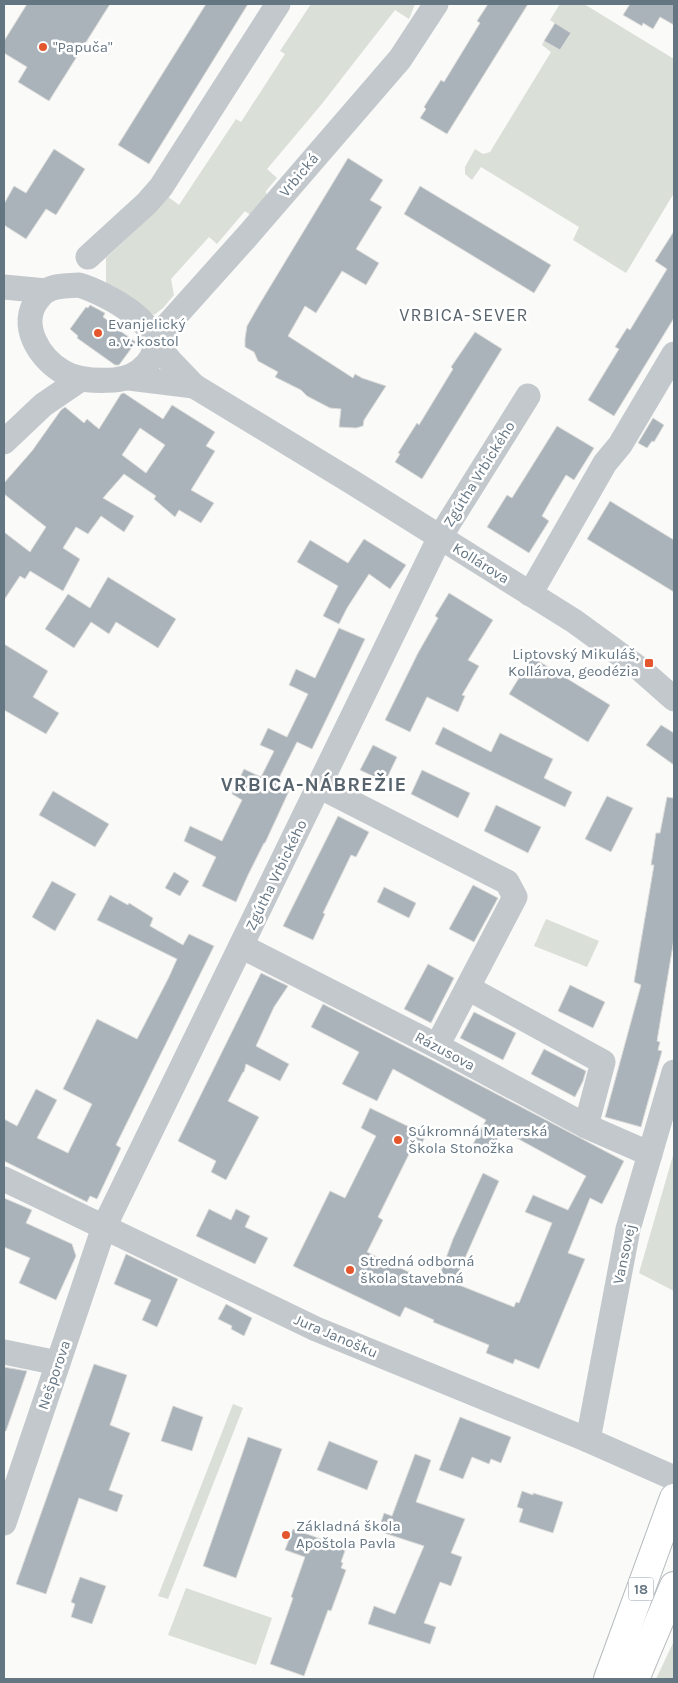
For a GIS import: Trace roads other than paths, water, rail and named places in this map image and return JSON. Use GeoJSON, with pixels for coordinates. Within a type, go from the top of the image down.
{"type":"FeatureCollection","features":[{"type":"Feature","properties":{"kind":"main road","name":"18"},"geometry":{"type":"LineString","coordinates":[[608,1679],[674,1498]]}},
{"type":"Feature","properties":{"kind":"main road","name":"18"},"geometry":{"type":"LineString","coordinates":[[635,1679],[674,1586]]}},
{"type":"Feature","properties":{"kind":"street"},"geometry":{"type":"LineString","coordinates":[[29,322],[34,304],[148,203],[162,187],[278,4]]}},
{"type":"Feature","properties":{"kind":"street","name":"Vrbická"},"geometry":{"type":"LineString","coordinates":[[154,340],[250,234],[400,58],[436,4]]}},
{"type":"Feature","properties":{"kind":"street"},"geometry":{"type":"LineString","coordinates":[[88,257],[91,274],[99,291]]}},
{"type":"Feature","properties":{"kind":"street"},"geometry":{"type":"LineString","coordinates":[[4,287],[51,289],[79,285],[99,291],[138,317],[147,326],[154,340],[153,356],[137,374],[128,378],[106,381],[81,379],[64,373],[49,362],[37,345],[29,322],[4,296]]}},
{"type":"Feature","properties":{"kind":"street","name":"Kollárova"},"geometry":{"type":"LineString","coordinates":[[154,340],[170,361],[194,386],[218,399],[574,621],[640,669],[674,699]]}},
{"type":"Feature","properties":{"kind":"street"},"geometry":{"type":"LineString","coordinates":[[530,594],[605,463],[620,445],[674,354]]}},
{"type":"Feature","properties":{"kind":"street"},"geometry":{"type":"LineString","coordinates":[[42,405],[49,362]]}},
{"type":"Feature","properties":{"kind":"street","name":"Kollárova"},"geometry":{"type":"LineString","coordinates":[[128,378],[194,386]]}},
{"type":"Feature","properties":{"kind":"street"},"geometry":{"type":"LineString","coordinates":[[4,442],[42,405],[81,379]]}},
{"type":"Feature","properties":{"kind":"street","name":"Zgútha Vrbického"},"geometry":{"type":"LineString","coordinates":[[104,1227],[440,537],[528,396]]}},
{"type":"Feature","properties":{"kind":"street"},"geometry":{"type":"LineString","coordinates":[[319,786],[506,882],[515,897],[437,1046]]}},
{"type":"Feature","properties":{"kind":"street","name":"Rázusova"},"geometry":{"type":"LineString","coordinates":[[241,946],[437,1046],[586,1126],[650,1154]]}},
{"type":"Feature","properties":{"kind":"street"},"geometry":{"type":"LineString","coordinates":[[468,988],[602,1062],[586,1126]]}},
{"type":"Feature","properties":{"kind":"street","name":"Vansovej"},"geometry":{"type":"LineString","coordinates":[[588,1440],[628,1229],[674,1072]]}},
{"type":"Feature","properties":{"kind":"street","name":"Jura Janošku"},"geometry":{"type":"LineString","coordinates":[[4,1179],[316,1329],[588,1440],[674,1478]]}},
{"type":"Feature","properties":{"kind":"street","name":"Nešporova"},"geometry":{"type":"LineString","coordinates":[[4,1524],[104,1227]]}},
{"type":"Feature","properties":{"kind":"street"},"geometry":{"type":"LineString","coordinates":[[4,1352],[58,1363]]}},
{"type":"Feature","properties":{"kind":"place","name":"\"Papuča\""},"geometry":{"type":"Point","coordinates":[43,47]}},
{"type":"Feature","properties":{"kind":"place","name":"Evanjelický a. v. kostol"},"geometry":{"type":"Point","coordinates":[98,333]}},
{"type":"Feature","properties":{"kind":"place","name":"Liptovský Mikuláš, Kollárova, geodézia"},"geometry":{"type":"Point","coordinates":[649,663]}},
{"type":"Feature","properties":{"kind":"place","name":"Súkromná Materská Škola Stonožka"},"geometry":{"type":"Point","coordinates":[398,1140]}},
{"type":"Feature","properties":{"kind":"place","name":"Stredná odborná škola stavebná"},"geometry":{"type":"Point","coordinates":[350,1270]}},
{"type":"Feature","properties":{"kind":"place","name":"Základná škola Apoštola Pavla"},"geometry":{"type":"Point","coordinates":[286,1535]}},
{"type":"Feature","properties":{"kind":"district","name":"VRBICA-SEVER"},"geometry":{"type":"Point","coordinates":[464,315]}},
{"type":"Feature","properties":{"kind":"district","name":"VRBICA-NÁBREŽIE"},"geometry":{"type":"Point","coordinates":[314,784]}}]}
